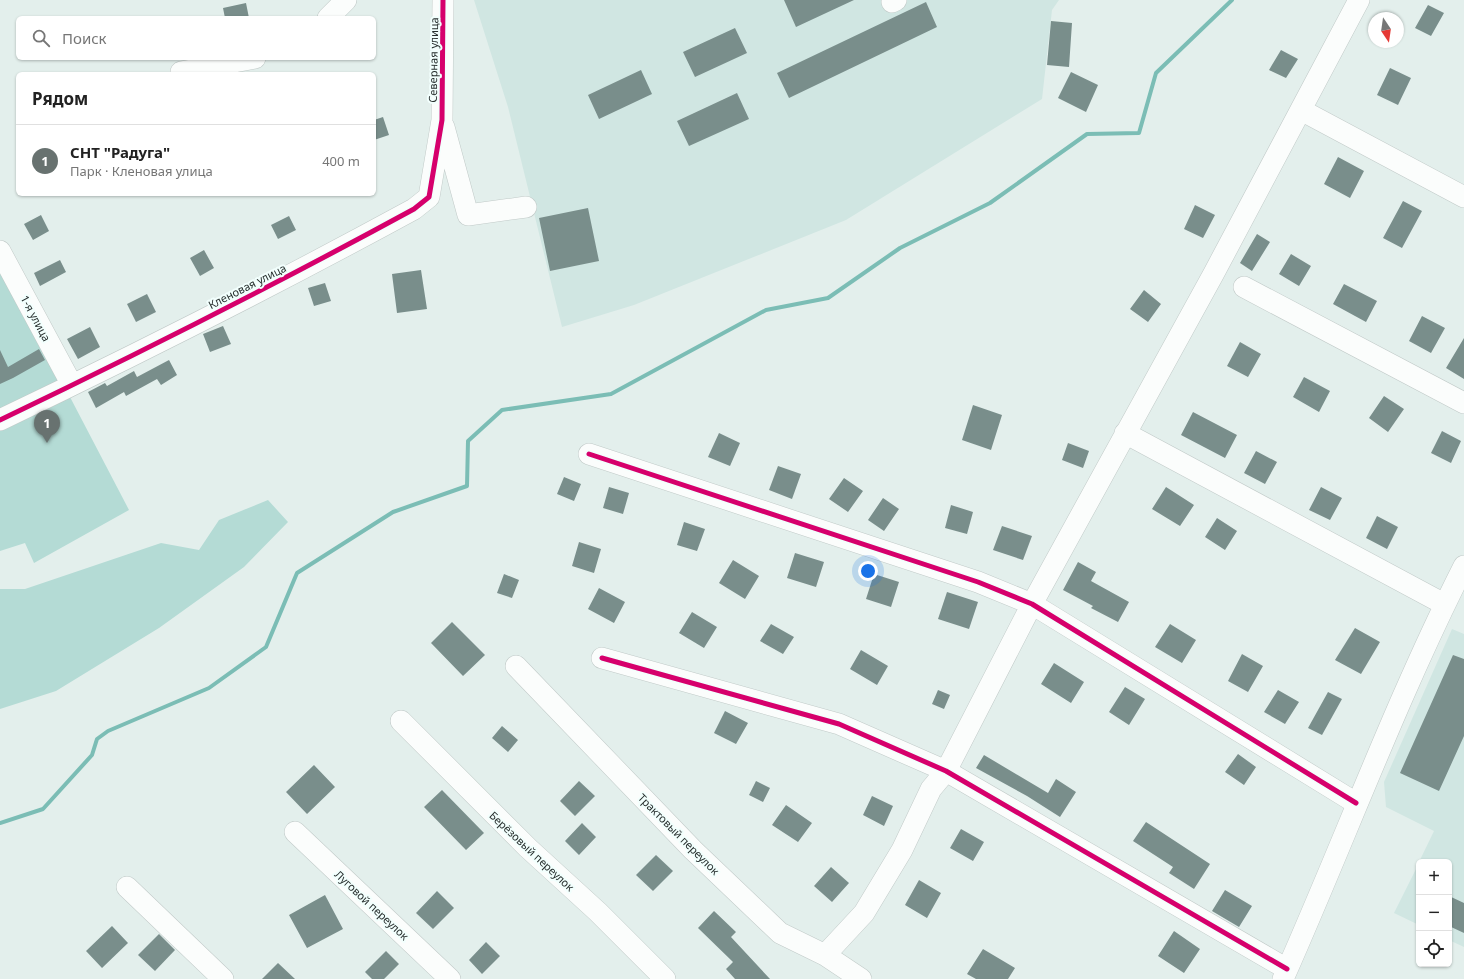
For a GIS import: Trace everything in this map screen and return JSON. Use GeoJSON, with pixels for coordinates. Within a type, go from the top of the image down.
{"type":"FeatureCollection","features":[{"type":"Feature","properties":{"kind":"street"},"geometry":{"type":"LineString","coordinates":[[330,16],[346,0]]}},
{"type":"Feature","properties":{"kind":"street","name":"Северная улица"},"geometry":{"type":"LineString","coordinates":[[442,120],[443,0]]}},
{"type":"Feature","properties":{"kind":"street"},"geometry":{"type":"LineString","coordinates":[[825,955],[864,914],[902,850],[931,789],[946,771],[1032,604],[1125,432],[1214,273],[1302,110],[1359,0]]}},
{"type":"Feature","properties":{"kind":"street"},"geometry":{"type":"LineString","coordinates":[[181,72],[244,60]]}},
{"type":"Feature","properties":{"kind":"street"},"geometry":{"type":"LineString","coordinates":[[1302,110],[1464,197]]}},
{"type":"Feature","properties":{"kind":"street"},"geometry":{"type":"LineString","coordinates":[[442,120],[468,215],[526,208]]}},
{"type":"Feature","properties":{"kind":"street","name":"Кленовая улица"},"geometry":{"type":"LineString","coordinates":[[0,420],[72,386],[309,266],[414,209],[429,197],[442,120]]}},
{"type":"Feature","properties":{"kind":"street","name":"1-я улица"},"geometry":{"type":"LineString","coordinates":[[0,251],[72,386]]}},
{"type":"Feature","properties":{"kind":"street"},"geometry":{"type":"LineString","coordinates":[[1244,287],[1464,403]]}},
{"type":"Feature","properties":{"kind":"street"},"geometry":{"type":"LineString","coordinates":[[1125,432],[1444,604]]}},
{"type":"Feature","properties":{"kind":"street"},"geometry":{"type":"LineString","coordinates":[[589,454],[978,582],[1032,604],[1356,803]]}},
{"type":"Feature","properties":{"kind":"street"},"geometry":{"type":"LineString","coordinates":[[602,658],[839,724],[946,771],[1285,974],[1356,803],[1444,604],[1464,566]]}},
{"type":"Feature","properties":{"kind":"street","name":"Трактовый переулок"},"geometry":{"type":"LineString","coordinates":[[516,666],[693,850],[780,933],[825,955],[861,979]]}},
{"type":"Feature","properties":{"kind":"street","name":"Берёзовый переулок"},"geometry":{"type":"LineString","coordinates":[[401,721],[528,848],[598,912],[665,979]]}},
{"type":"Feature","properties":{"kind":"street","name":"Луговой переулок"},"geometry":{"type":"LineString","coordinates":[[295,832],[450,979]]}},
{"type":"Feature","properties":{"kind":"street"},"geometry":{"type":"LineString","coordinates":[[127,887],[223,979]]}},
{"type":"Feature","properties":{"kind":"shaded area"},"geometry":{"type":"Polygon","coordinates":[[[474,0],[1059,0],[1052,10],[1042,99],[846,220],[634,305],[562,327],[508,107],[474,0]]]}},
{"type":"Feature","properties":{"kind":"shaded area"},"geometry":{"type":"Polygon","coordinates":[[[0,263],[129,510],[34,563],[25,543],[0,551],[0,263]]]}},
{"type":"Feature","properties":{"kind":"shaded area"},"geometry":{"type":"Polygon","coordinates":[[[268,500],[288,522],[244,567],[159,628],[56,691],[0,709],[0,589],[25,589],[161,543],[199,550],[219,520],[268,500]]]}},
{"type":"Feature","properties":{"kind":"shaded area"},"geometry":{"type":"Polygon","coordinates":[[[1452,629],[1464,634],[1464,947],[1452,941],[1452,859],[1420,859],[1434,831],[1386,807],[1384,782],[1452,629]]]}},
{"type":"Feature","properties":{"kind":"shaded area"},"geometry":{"type":"Polygon","coordinates":[[[1416,869],[1416,924],[1394,913],[1416,869]]]}},
{"type":"Feature","properties":{"kind":"building"},"geometry":{"type":"Polygon","coordinates":[[[784,0],[854,0],[796,27],[784,0]]]}},
{"type":"Feature","properties":{"kind":"building"},"geometry":{"type":"Polygon","coordinates":[[[926,2],[937,27],[789,98],[777,73],[926,2]]]}},
{"type":"Feature","properties":{"kind":"building"},"geometry":{"type":"Polygon","coordinates":[[[246,3],[249,16],[225,16],[223,8],[246,3]]]}},
{"type":"Feature","properties":{"kind":"building"},"geometry":{"type":"Polygon","coordinates":[[[1428,5],[1444,13],[1431,36],[1415,28],[1428,5]]]}},
{"type":"Feature","properties":{"kind":"building"},"geometry":{"type":"Polygon","coordinates":[[[1051,21],[1072,23],[1069,67],[1047,65],[1051,21]]]}},
{"type":"Feature","properties":{"kind":"building"},"geometry":{"type":"Polygon","coordinates":[[[735,28],[747,53],[695,77],[683,52],[735,28]]]}},
{"type":"Feature","properties":{"kind":"building"},"geometry":{"type":"Polygon","coordinates":[[[1281,50],[1298,59],[1286,78],[1269,70],[1281,50]]]}},
{"type":"Feature","properties":{"kind":"building"},"geometry":{"type":"Polygon","coordinates":[[[1390,68],[1411,78],[1398,105],[1377,95],[1390,68]]]}},
{"type":"Feature","properties":{"kind":"building"},"geometry":{"type":"Polygon","coordinates":[[[641,70],[652,94],[599,119],[588,95],[641,70]]]}},
{"type":"Feature","properties":{"kind":"building"},"geometry":{"type":"Polygon","coordinates":[[[1071,72],[1098,85],[1086,112],[1058,98],[1071,72]]]}},
{"type":"Feature","properties":{"kind":"building"},"geometry":{"type":"Polygon","coordinates":[[[737,93],[749,119],[689,146],[677,121],[737,93]]]}},
{"type":"Feature","properties":{"kind":"building"},"geometry":{"type":"Polygon","coordinates":[[[383,117],[389,135],[376,139],[376,119],[383,117]]]}},
{"type":"Feature","properties":{"kind":"building"},"geometry":{"type":"Polygon","coordinates":[[[1338,157],[1364,171],[1350,198],[1324,184],[1338,157]]]}},
{"type":"Feature","properties":{"kind":"building"},"geometry":{"type":"Polygon","coordinates":[[[1403,201],[1422,211],[1402,248],[1383,238],[1403,201]]]}},
{"type":"Feature","properties":{"kind":"building"},"geometry":{"type":"Polygon","coordinates":[[[1195,205],[1215,215],[1203,238],[1184,229],[1195,205]]]}},
{"type":"Feature","properties":{"kind":"building"},"geometry":{"type":"Polygon","coordinates":[[[588,208],[599,261],[550,271],[539,218],[588,208]]]}},
{"type":"Feature","properties":{"kind":"building"},"geometry":{"type":"Polygon","coordinates":[[[41,215],[49,231],[33,240],[24,224],[41,215]]]}},
{"type":"Feature","properties":{"kind":"building"},"geometry":{"type":"Polygon","coordinates":[[[289,216],[296,230],[278,239],[271,225],[289,216]]]}},
{"type":"Feature","properties":{"kind":"building"},"geometry":{"type":"Polygon","coordinates":[[[1257,234],[1270,242],[1252,271],[1240,263],[1257,234]]]}},
{"type":"Feature","properties":{"kind":"building"},"geometry":{"type":"Polygon","coordinates":[[[204,250],[214,268],[200,276],[190,258],[204,250]]]}},
{"type":"Feature","properties":{"kind":"building"},"geometry":{"type":"Polygon","coordinates":[[[1291,254],[1311,266],[1299,286],[1279,274],[1291,254]]]}},
{"type":"Feature","properties":{"kind":"building"},"geometry":{"type":"Polygon","coordinates":[[[60,260],[66,272],[40,286],[34,273],[60,260]]]}},
{"type":"Feature","properties":{"kind":"building"},"geometry":{"type":"Polygon","coordinates":[[[421,270],[427,309],[397,313],[392,274],[421,270]]]}},
{"type":"Feature","properties":{"kind":"building"},"geometry":{"type":"Polygon","coordinates":[[[325,283],[331,301],[314,306],[308,288],[325,283]]]}},
{"type":"Feature","properties":{"kind":"building"},"geometry":{"type":"Polygon","coordinates":[[[1344,284],[1377,301],[1366,322],[1333,304],[1344,284]]]}},
{"type":"Feature","properties":{"kind":"building"},"geometry":{"type":"Polygon","coordinates":[[[1144,290],[1161,304],[1148,322],[1130,309],[1144,290]]]}},
{"type":"Feature","properties":{"kind":"building"},"geometry":{"type":"Polygon","coordinates":[[[147,294],[156,312],[136,322],[127,304],[147,294]]]}},
{"type":"Feature","properties":{"kind":"building"},"geometry":{"type":"Polygon","coordinates":[[[1422,316],[1445,328],[1431,353],[1409,341],[1422,316]]]}},
{"type":"Feature","properties":{"kind":"building"},"geometry":{"type":"Polygon","coordinates":[[[223,326],[231,344],[210,352],[203,334],[223,326]]]}},
{"type":"Feature","properties":{"kind":"building"},"geometry":{"type":"Polygon","coordinates":[[[90,327],[100,347],[78,359],[67,339],[90,327]]]}},
{"type":"Feature","properties":{"kind":"building"},"geometry":{"type":"Polygon","coordinates":[[[1464,338],[1464,379],[1446,368],[1464,338]]]}},
{"type":"Feature","properties":{"kind":"building"},"geometry":{"type":"Polygon","coordinates":[[[1240,342],[1261,354],[1248,377],[1227,366],[1240,342]]]}},
{"type":"Feature","properties":{"kind":"building"},"geometry":{"type":"Polygon","coordinates":[[[39,349],[45,360],[0,384],[0,350],[8,367],[39,349]]]}},
{"type":"Feature","properties":{"kind":"building"},"geometry":{"type":"Polygon","coordinates":[[[169,360],[177,375],[161,385],[157,379],[126,396],[124,392],[96,408],[88,392],[105,383],[107,386],[134,371],[137,377],[169,360]]]}},
{"type":"Feature","properties":{"kind":"building"},"geometry":{"type":"Polygon","coordinates":[[[1304,377],[1330,391],[1319,412],[1293,397],[1304,377]]]}},
{"type":"Feature","properties":{"kind":"building"},"geometry":{"type":"Polygon","coordinates":[[[1384,396],[1404,409],[1388,432],[1369,418],[1384,396]]]}},
{"type":"Feature","properties":{"kind":"building"},"geometry":{"type":"Polygon","coordinates":[[[973,405],[1002,415],[991,450],[962,440],[973,405]]]}},
{"type":"Feature","properties":{"kind":"building"},"geometry":{"type":"Polygon","coordinates":[[[1193,412],[1237,435],[1225,458],[1181,435],[1193,412]]]}},
{"type":"Feature","properties":{"kind":"building"},"geometry":{"type":"Polygon","coordinates":[[[1442,431],[1461,441],[1451,463],[1431,453],[1442,431]]]}},
{"type":"Feature","properties":{"kind":"building"},"geometry":{"type":"Polygon","coordinates":[[[719,433],[740,443],[730,466],[708,457],[719,433]]]}},
{"type":"Feature","properties":{"kind":"building"},"geometry":{"type":"Polygon","coordinates":[[[1068,443],[1089,451],[1083,468],[1062,460],[1068,443]]]}},
{"type":"Feature","properties":{"kind":"building"},"geometry":{"type":"Polygon","coordinates":[[[1256,451],[1277,462],[1265,484],[1244,473],[1256,451]]]}},
{"type":"Feature","properties":{"kind":"building"},"geometry":{"type":"Polygon","coordinates":[[[778,466],[801,474],[792,499],[769,490],[778,466]]]}},
{"type":"Feature","properties":{"kind":"building"},"geometry":{"type":"Polygon","coordinates":[[[564,477],[581,484],[574,501],[557,494],[564,477]]]}},
{"type":"Feature","properties":{"kind":"building"},"geometry":{"type":"Polygon","coordinates":[[[844,478],[863,491],[848,512],[829,499],[844,478]]]}},
{"type":"Feature","properties":{"kind":"building"},"geometry":{"type":"Polygon","coordinates":[[[609,487],[629,493],[623,514],[603,508],[609,487]]]}},
{"type":"Feature","properties":{"kind":"building"},"geometry":{"type":"Polygon","coordinates":[[[1166,487],[1194,505],[1180,526],[1152,509],[1166,487]]]}},
{"type":"Feature","properties":{"kind":"building"},"geometry":{"type":"Polygon","coordinates":[[[1321,487],[1342,498],[1330,520],[1309,510],[1321,487]]]}},
{"type":"Feature","properties":{"kind":"building"},"geometry":{"type":"Polygon","coordinates":[[[883,498],[899,509],[884,531],[868,520],[883,498]]]}},
{"type":"Feature","properties":{"kind":"building"},"geometry":{"type":"Polygon","coordinates":[[[951,505],[973,512],[967,534],[945,528],[951,505]]]}},
{"type":"Feature","properties":{"kind":"building"},"geometry":{"type":"Polygon","coordinates":[[[1377,516],[1398,527],[1387,549],[1366,538],[1377,516]]]}},
{"type":"Feature","properties":{"kind":"building"},"geometry":{"type":"Polygon","coordinates":[[[1217,518],[1237,531],[1225,550],[1205,537],[1217,518]]]}},
{"type":"Feature","properties":{"kind":"building"},"geometry":{"type":"Polygon","coordinates":[[[684,522],[705,529],[697,551],[677,545],[684,522]]]}},
{"type":"Feature","properties":{"kind":"building"},"geometry":{"type":"Polygon","coordinates":[[[1002,526],[1032,536],[1023,560],[993,550],[1002,526]]]}},
{"type":"Feature","properties":{"kind":"building"},"geometry":{"type":"Polygon","coordinates":[[[579,542],[601,549],[594,573],[572,566],[579,542]]]}},
{"type":"Feature","properties":{"kind":"building"},"geometry":{"type":"Polygon","coordinates":[[[795,553],[824,562],[816,587],[787,578],[795,553]]]}},
{"type":"Feature","properties":{"kind":"building"},"geometry":{"type":"Polygon","coordinates":[[[733,560],[759,576],[745,599],[719,583],[733,560]]]}},
{"type":"Feature","properties":{"kind":"building"},"geometry":{"type":"Polygon","coordinates":[[[1078,562],[1096,572],[1091,581],[1129,602],[1118,622],[1091,608],[1093,606],[1063,590],[1078,562]]]}},
{"type":"Feature","properties":{"kind":"building"},"geometry":{"type":"Polygon","coordinates":[[[504,574],[519,580],[512,598],[497,593],[504,574]]]}},
{"type":"Feature","properties":{"kind":"building"},"geometry":{"type":"Polygon","coordinates":[[[874,574],[899,582],[891,607],[866,599],[874,574]]]}},
{"type":"Feature","properties":{"kind":"building"},"geometry":{"type":"Polygon","coordinates":[[[599,588],[625,602],[614,623],[588,609],[599,588]]]}},
{"type":"Feature","properties":{"kind":"building"},"geometry":{"type":"Polygon","coordinates":[[[947,592],[978,602],[969,629],[938,619],[947,592]]]}},
{"type":"Feature","properties":{"kind":"building"},"geometry":{"type":"Polygon","coordinates":[[[692,612],[717,627],[704,648],[679,633],[692,612]]]}},
{"type":"Feature","properties":{"kind":"building"},"geometry":{"type":"Polygon","coordinates":[[[452,622],[485,655],[463,676],[431,643],[452,622]]]}},
{"type":"Feature","properties":{"kind":"building"},"geometry":{"type":"Polygon","coordinates":[[[771,624],[794,637],[783,654],[760,641],[771,624]]]}},
{"type":"Feature","properties":{"kind":"building"},"geometry":{"type":"Polygon","coordinates":[[[1170,624],[1196,640],[1182,663],[1155,647],[1170,624]]]}},
{"type":"Feature","properties":{"kind":"building"},"geometry":{"type":"Polygon","coordinates":[[[1355,628],[1380,642],[1361,674],[1335,660],[1355,628]]]}},
{"type":"Feature","properties":{"kind":"building"},"geometry":{"type":"Polygon","coordinates":[[[861,650],[888,666],[877,685],[850,669],[861,650]]]}},
{"type":"Feature","properties":{"kind":"building"},"geometry":{"type":"Polygon","coordinates":[[[1242,654],[1263,666],[1248,692],[1228,681],[1242,654]]]}},
{"type":"Feature","properties":{"kind":"building"},"geometry":{"type":"Polygon","coordinates":[[[1453,655],[1464,659],[1464,736],[1439,791],[1400,773],[1453,655]]]}},
{"type":"Feature","properties":{"kind":"building"},"geometry":{"type":"Polygon","coordinates":[[[1054,663],[1084,682],[1071,703],[1041,684],[1054,663]]]}},
{"type":"Feature","properties":{"kind":"building"},"geometry":{"type":"Polygon","coordinates":[[[1125,687],[1145,699],[1129,725],[1109,712],[1125,687]]]}},
{"type":"Feature","properties":{"kind":"building"},"geometry":{"type":"Polygon","coordinates":[[[938,690],[950,695],[944,709],[932,704],[938,690]]]}},
{"type":"Feature","properties":{"kind":"building"},"geometry":{"type":"Polygon","coordinates":[[[1278,690],[1299,702],[1285,724],[1264,712],[1278,690]]]}},
{"type":"Feature","properties":{"kind":"building"},"geometry":{"type":"Polygon","coordinates":[[[1328,692],[1342,699],[1322,735],[1308,728],[1328,692]]]}},
{"type":"Feature","properties":{"kind":"building"},"geometry":{"type":"Polygon","coordinates":[[[725,711],[748,723],[736,744],[714,733],[725,711]]]}},
{"type":"Feature","properties":{"kind":"building"},"geometry":{"type":"Polygon","coordinates":[[[502,726],[518,740],[508,752],[492,738],[502,726]]]}},
{"type":"Feature","properties":{"kind":"building"},"geometry":{"type":"Polygon","coordinates":[[[1238,754],[1256,767],[1244,785],[1225,772],[1238,754]]]}},
{"type":"Feature","properties":{"kind":"building"},"geometry":{"type":"Polygon","coordinates":[[[984,755],[1048,793],[1056,779],[1076,792],[1060,817],[1027,796],[976,768],[984,755]]]}},
{"type":"Feature","properties":{"kind":"building"},"geometry":{"type":"Polygon","coordinates":[[[314,765],[335,787],[307,814],[286,792],[314,765]]]}},
{"type":"Feature","properties":{"kind":"building"},"geometry":{"type":"Polygon","coordinates":[[[579,781],[595,796],[575,816],[560,801],[579,781]]]}},
{"type":"Feature","properties":{"kind":"building"},"geometry":{"type":"Polygon","coordinates":[[[756,781],[770,788],[763,802],[749,795],[756,781]]]}},
{"type":"Feature","properties":{"kind":"building"},"geometry":{"type":"Polygon","coordinates":[[[442,790],[484,833],[466,850],[424,807],[442,790]]]}},
{"type":"Feature","properties":{"kind":"building"},"geometry":{"type":"Polygon","coordinates":[[[872,796],[893,806],[884,826],[863,815],[872,796]]]}},
{"type":"Feature","properties":{"kind":"building"},"geometry":{"type":"Polygon","coordinates":[[[786,805],[812,823],[798,842],[772,825],[786,805]]]}},
{"type":"Feature","properties":{"kind":"building"},"geometry":{"type":"Polygon","coordinates":[[[1146,822],[1210,864],[1194,889],[1169,873],[1173,867],[1133,841],[1146,822]]]}},
{"type":"Feature","properties":{"kind":"building"},"geometry":{"type":"Polygon","coordinates":[[[582,823],[596,837],[579,855],[565,841],[582,823]]]}},
{"type":"Feature","properties":{"kind":"building"},"geometry":{"type":"Polygon","coordinates":[[[961,829],[984,842],[973,861],[950,848],[961,829]]]}},
{"type":"Feature","properties":{"kind":"building"},"geometry":{"type":"Polygon","coordinates":[[[656,855],[673,871],[653,891],[636,875],[656,855]]]}},
{"type":"Feature","properties":{"kind":"building"},"geometry":{"type":"Polygon","coordinates":[[[831,867],[849,883],[832,902],[814,886],[831,867]]]}},
{"type":"Feature","properties":{"kind":"building"},"geometry":{"type":"Polygon","coordinates":[[[919,880],[941,893],[927,918],[905,905],[919,880]]]}},
{"type":"Feature","properties":{"kind":"building"},"geometry":{"type":"Polygon","coordinates":[[[1225,890],[1252,906],[1239,927],[1212,911],[1225,890]]]}},
{"type":"Feature","properties":{"kind":"building"},"geometry":{"type":"Polygon","coordinates":[[[437,891],[454,908],[433,929],[416,913],[437,891]]]}},
{"type":"Feature","properties":{"kind":"building"},"geometry":{"type":"Polygon","coordinates":[[[325,895],[343,929],[307,948],[289,915],[325,895]]]}},
{"type":"Feature","properties":{"kind":"building"},"geometry":{"type":"Polygon","coordinates":[[[1452,897],[1464,903],[1464,933],[1452,927],[1452,897]]]}},
{"type":"Feature","properties":{"kind":"building"},"geometry":{"type":"Polygon","coordinates":[[[714,911],[736,932],[731,937],[770,979],[735,979],[726,969],[733,962],[698,928],[714,911]]]}},
{"type":"Feature","properties":{"kind":"building"},"geometry":{"type":"Polygon","coordinates":[[[112,926],[128,943],[102,968],[86,951],[112,926]]]}},
{"type":"Feature","properties":{"kind":"building"},"geometry":{"type":"Polygon","coordinates":[[[1174,931],[1200,949],[1184,973],[1158,956],[1174,931]]]}},
{"type":"Feature","properties":{"kind":"building"},"geometry":{"type":"Polygon","coordinates":[[[159,934],[175,950],[155,971],[138,955],[159,934]]]}},
{"type":"Feature","properties":{"kind":"building"},"geometry":{"type":"Polygon","coordinates":[[[486,942],[500,956],[482,974],[469,960],[486,942]]]}},
{"type":"Feature","properties":{"kind":"building"},"geometry":{"type":"Polygon","coordinates":[[[983,949],[1015,968],[1008,979],[976,979],[967,974],[983,949]]]}},
{"type":"Feature","properties":{"kind":"building"},"geometry":{"type":"Polygon","coordinates":[[[386,951],[399,964],[384,979],[372,979],[365,972],[386,951]]]}},
{"type":"Feature","properties":{"kind":"building"},"geometry":{"type":"Polygon","coordinates":[[[278,963],[295,979],[262,979],[278,963]]]}},
{"type":"Feature","properties":{"kind":"waterway"},"geometry":{"type":"LineString","coordinates":[[0,823],[43,809],[92,755],[97,739],[108,731],[209,688],[266,647],[297,573],[393,512],[467,486],[468,441],[502,410],[611,394],[766,310],[828,298],[900,248],[990,203],[1087,134],[1139,133],[1156,73],[1232,0]]}},
{"type":"Feature","properties":{"kind":"cycle path"},"geometry":{"type":"LineString","coordinates":[[0,420],[260,291],[414,209],[429,197],[442,120],[443,0]]}},
{"type":"Feature","properties":{"kind":"cycle path"},"geometry":{"type":"LineString","coordinates":[[589,454],[978,582],[1032,604],[1356,803]]}},
{"type":"Feature","properties":{"kind":"cycle path"},"geometry":{"type":"LineString","coordinates":[[602,658],[839,724],[946,771],[1287,969]]}},
{"type":"Feature","properties":{"kind":"place","name":"СНТ \"Радуга\""},"geometry":{"type":"Point","coordinates":[47,443]}}]}
